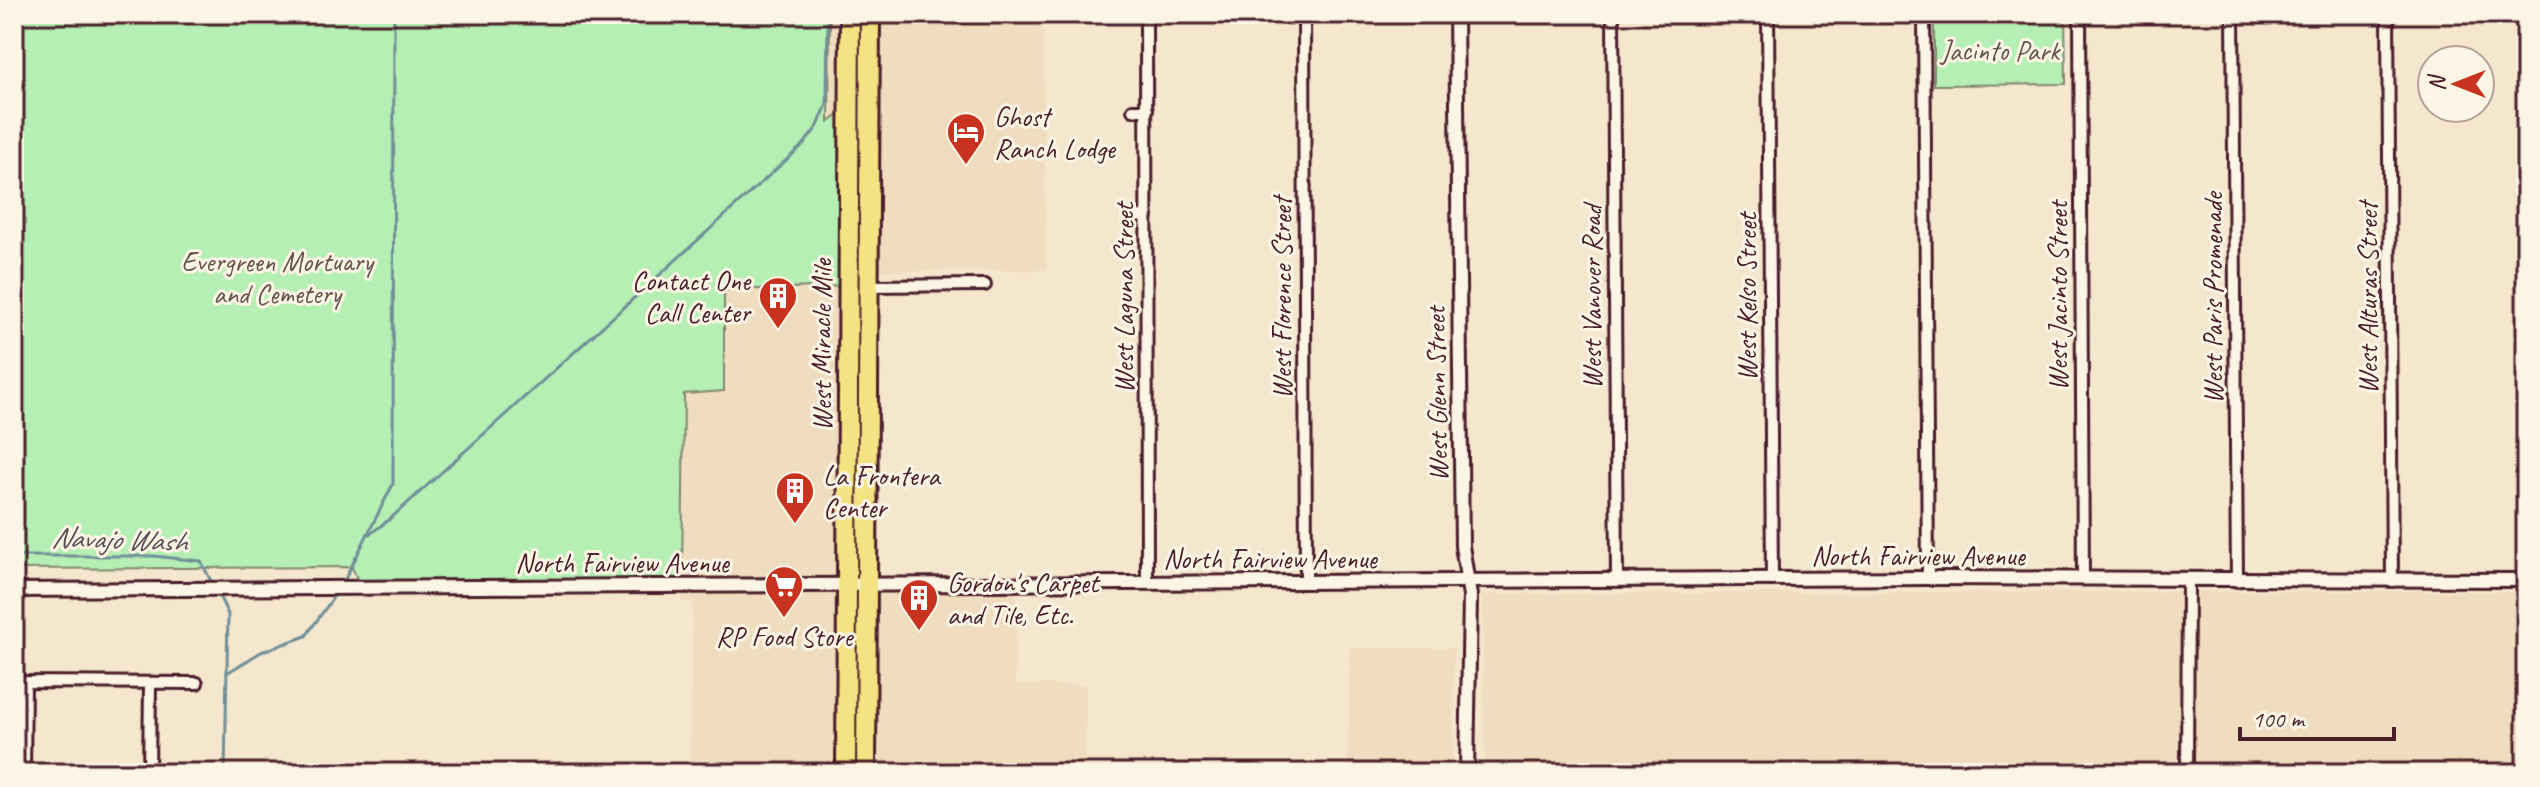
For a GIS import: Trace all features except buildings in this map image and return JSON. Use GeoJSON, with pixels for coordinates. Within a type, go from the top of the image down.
{"type":"FeatureCollection","features":[{"type":"Feature","properties":{"kind":"highway","name":"West Miracle Mile"},"geometry":{"type":"LineString","coordinates":[[846,773],[850,14]]}},
{"type":"Feature","properties":{"kind":"highway","name":"West Miracle Mile"},"geometry":{"type":"LineString","coordinates":[[866,773],[870,14]]}},
{"type":"Feature","properties":{"kind":"street","name":"West Laguna Street"},"geometry":{"type":"LineString","coordinates":[[1146,14],[1147,583]]}},
{"type":"Feature","properties":{"kind":"street","name":"West Florence Street"},"geometry":{"type":"LineString","coordinates":[[1304,14],[1306,581]]}},
{"type":"Feature","properties":{"kind":"street","name":"West Glenn Street"},"geometry":{"type":"LineString","coordinates":[[1456,14],[1462,546],[1470,596],[1467,773]]}},
{"type":"Feature","properties":{"kind":"street","name":"West Vanover Road"},"geometry":{"type":"LineString","coordinates":[[1613,14],[1617,580]]}},
{"type":"Feature","properties":{"kind":"street","name":"West Kelso Street"},"geometry":{"type":"LineString","coordinates":[[1768,14],[1772,580]]}},
{"type":"Feature","properties":{"kind":"street"},"geometry":{"type":"LineString","coordinates":[[1924,14],[1928,578]]}},
{"type":"Feature","properties":{"kind":"street","name":"West Jacinto Street"},"geometry":{"type":"LineString","coordinates":[[2080,14],[2083,579]]}},
{"type":"Feature","properties":{"kind":"street","name":"West Paris Promenade"},"geometry":{"type":"LineString","coordinates":[[2233,14],[2237,581]]}},
{"type":"Feature","properties":{"kind":"street","name":"West Alturas Street"},"geometry":{"type":"LineString","coordinates":[[2388,14],[2392,581]]}},
{"type":"Feature","properties":{"kind":"street"},"geometry":{"type":"LineString","coordinates":[[1133,110],[1147,110]]}},
{"type":"Feature","properties":{"kind":"street"},"geometry":{"type":"LineString","coordinates":[[1131,217],[1147,216]]}},
{"type":"Feature","properties":{"kind":"street"},"geometry":{"type":"LineString","coordinates":[[849,286],[985,285]]}},
{"type":"Feature","properties":{"kind":"street","name":"North Fairview Avenue"},"geometry":{"type":"LineString","coordinates":[[14,590],[1928,578],[2526,580]]}},
{"type":"Feature","properties":{"kind":"street"},"geometry":{"type":"LineString","coordinates":[[2187,773],[2188,580]]}},
{"type":"Feature","properties":{"kind":"street"},"geometry":{"type":"LineString","coordinates":[[24,773],[20,682],[197,683]]}},
{"type":"Feature","properties":{"kind":"street"},"geometry":{"type":"LineString","coordinates":[[149,773],[150,683]]}},
{"type":"Feature","properties":{"kind":"shaded area"},"geometry":{"type":"Polygon","coordinates":[[[830,14],[1043,14],[1046,270],[881,271],[880,286],[869,287],[868,585],[1016,585],[1015,684],[1086,685],[1085,773],[689,773],[693,602],[682,602],[684,394],[724,391],[724,290],[849,286],[849,107],[829,123],[830,14]]]}},
{"type":"Feature","properties":{"kind":"shaded area"},"geometry":{"type":"Polygon","coordinates":[[[2526,592],[2526,773],[1485,773],[1482,594],[2526,592]]]}},
{"type":"Feature","properties":{"kind":"shaded area"},"geometry":{"type":"Polygon","coordinates":[[[1350,648],[1454,648],[1453,773],[1298,773],[1348,770],[1350,648]]]}},
{"type":"Feature","properties":{"kind":"green space","name":"Evergreen Mortuary and Cemetery"},"geometry":{"type":"Polygon","coordinates":[[[14,14],[830,14],[829,122],[850,107],[849,286],[724,290],[724,391],[684,394],[682,585],[361,588],[352,567],[14,569],[14,14]]]}},
{"type":"Feature","properties":{"kind":"green space","name":"Jacinto Park"},"geometry":{"type":"Polygon","coordinates":[[[1934,14],[2065,14],[2066,84],[1934,85],[1934,14]]]}},
{"type":"Feature","properties":{"kind":"waterway"},"geometry":{"type":"LineString","coordinates":[[343,583],[393,484],[394,14]]}},
{"type":"Feature","properties":{"kind":"waterway"},"geometry":{"type":"LineString","coordinates":[[370,534],[804,144],[818,126],[827,104],[828,14]]}},
{"type":"Feature","properties":{"kind":"waterway","name":"Navajo Wash"},"geometry":{"type":"LineString","coordinates":[[14,556],[153,556],[201,561],[213,585]]}},
{"type":"Feature","properties":{"kind":"waterway"},"geometry":{"type":"LineString","coordinates":[[217,592],[228,614],[225,773]]}},
{"type":"Feature","properties":{"kind":"waterway"},"geometry":{"type":"LineString","coordinates":[[227,673],[261,652],[306,636],[337,592]]}},
{"type":"Feature","properties":{"kind":"place","name":"Ghost Ranch Lodge"},"geometry":{"type":"Point","coordinates":[966,166]}},
{"type":"Feature","properties":{"kind":"place","name":"Contact One Call Center"},"geometry":{"type":"Point","coordinates":[778,330]}},
{"type":"Feature","properties":{"kind":"place","name":"La Frontera Center"},"geometry":{"type":"Point","coordinates":[795,525]}},
{"type":"Feature","properties":{"kind":"place","name":"RP Food Store"},"geometry":{"type":"Point","coordinates":[784,619]}},
{"type":"Feature","properties":{"kind":"place","name":"Gordon's Carpet and Tile, Etc."},"geometry":{"type":"Point","coordinates":[919,632]}}]}
